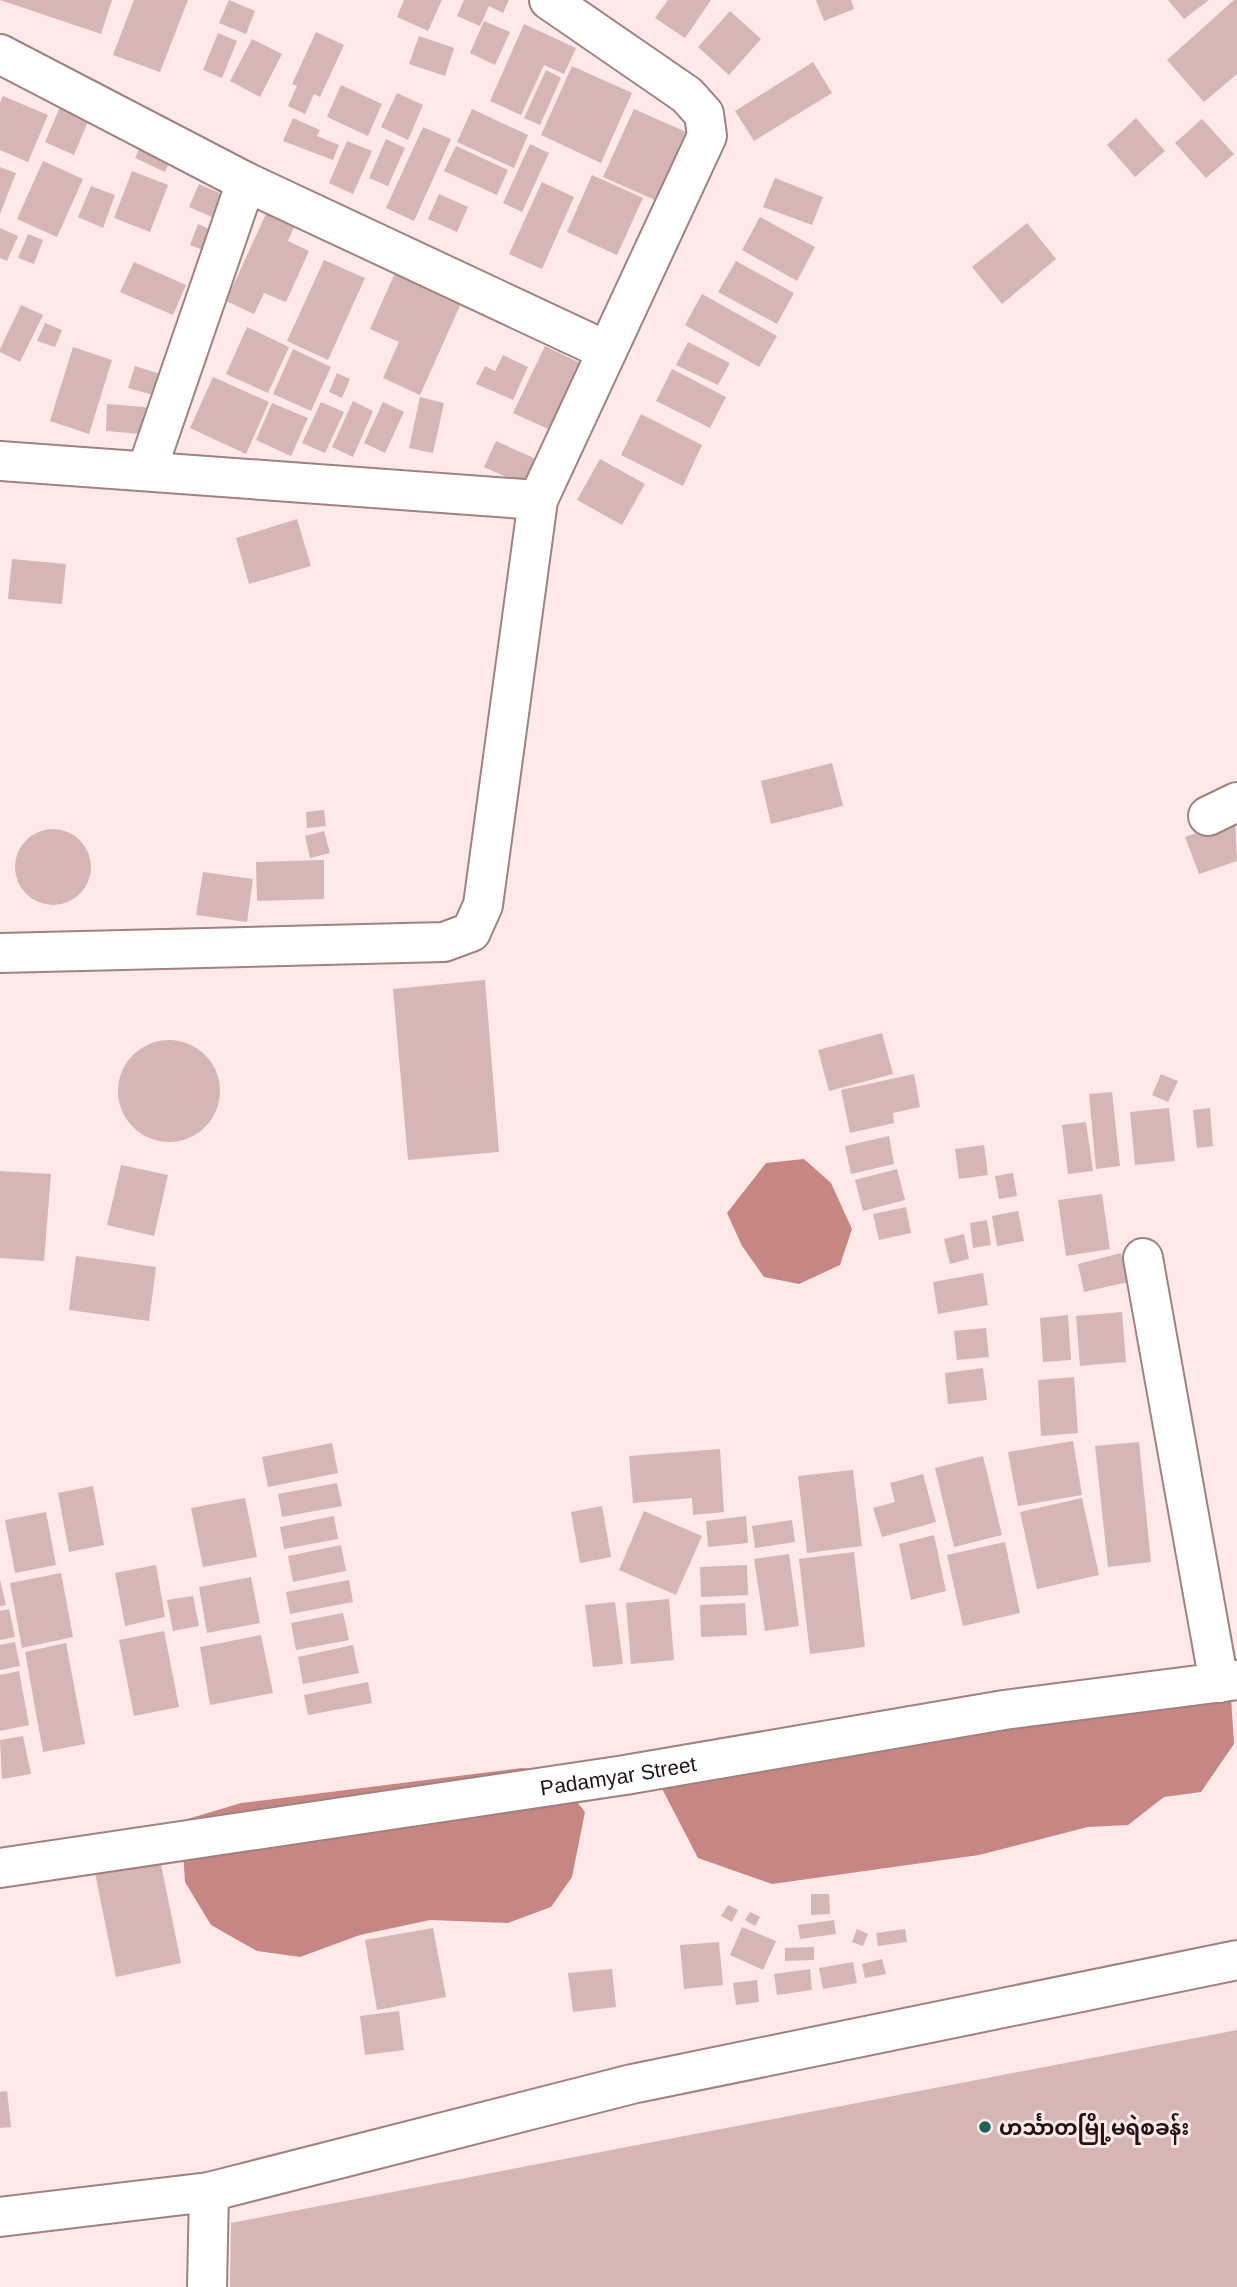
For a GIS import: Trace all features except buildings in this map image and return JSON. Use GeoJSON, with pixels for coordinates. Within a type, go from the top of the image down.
{"type":"FeatureCollection","features":[{"type":"Feature","properties":{"kind":"street"},"geometry":{"type":"LineString","coordinates":[[0,953],[444,942],[471,932],[483,905],[538,500],[707,136],[704,114],[687,95],[550,0]]}},
{"type":"Feature","properties":{"kind":"street"},"geometry":{"type":"LineString","coordinates":[[0,54],[246,182],[607,351]]}},
{"type":"Feature","properties":{"kind":"street"},"geometry":{"type":"LineString","coordinates":[[147,470],[246,182]]}},
{"type":"Feature","properties":{"kind":"street"},"geometry":{"type":"LineString","coordinates":[[0,461],[538,500]]}},
{"type":"Feature","properties":{"kind":"street"},"geometry":{"type":"LineString","coordinates":[[1143,1258],[1228,1682]]}},
{"type":"Feature","properties":{"kind":"street","name":"Padamyar Street"},"geometry":{"type":"LineString","coordinates":[[0,1868],[625,1775],[1004,1710],[1228,1682]]}},
{"type":"Feature","properties":{"kind":"street"},"geometry":{"type":"LineString","coordinates":[[0,2217],[209,2192],[632,2084],[1237,1960]]}},
{"type":"Feature","properties":{"kind":"street"},"geometry":{"type":"LineString","coordinates":[[208,2287],[209,2192]]}},
{"type":"Feature","properties":{"kind":"shaded area"},"geometry":{"type":"Polygon","coordinates":[[[804,1159],[831,1183],[852,1229],[840,1265],[799,1284],[764,1277],[742,1246],[727,1213],[766,1163],[804,1159]]]}},
{"type":"Feature","properties":{"kind":"shaded area"},"geometry":{"type":"Polygon","coordinates":[[[1231,1697],[1234,1744],[1201,1792],[1164,1797],[1128,1825],[1088,1827],[979,1855],[772,1884],[698,1858],[658,1781],[816,1740],[1231,1697]]]}},
{"type":"Feature","properties":{"kind":"shaded area"},"geometry":{"type":"Polygon","coordinates":[[[522,1768],[553,1771],[585,1812],[572,1877],[551,1907],[508,1923],[430,1920],[360,1935],[300,1957],[257,1951],[211,1925],[185,1882],[181,1821],[241,1803],[522,1768]]]}},
{"type":"Feature","properties":{"kind":"place","name":"ဟင်္သာတမြို့မရဲစခန်း"},"geometry":{"type":"Point","coordinates":[985,2127]}}]}
